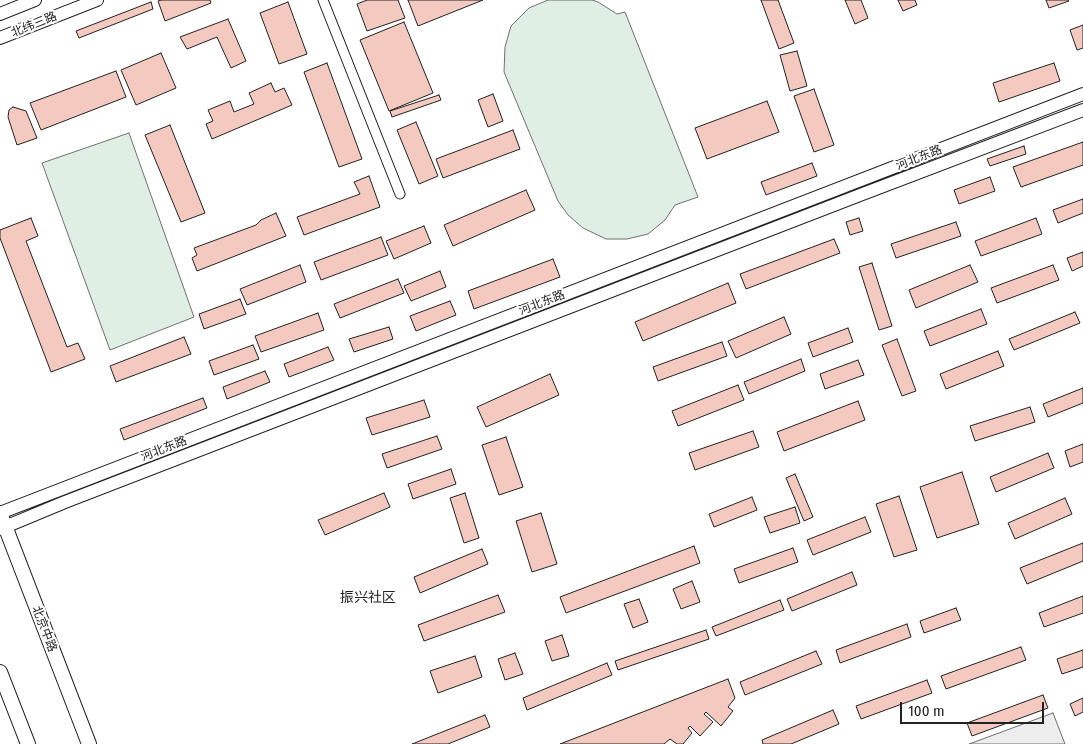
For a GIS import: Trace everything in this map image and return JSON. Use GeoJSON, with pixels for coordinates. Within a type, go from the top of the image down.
{"type":"FeatureCollection","features":[{"type":"Feature","properties":{"kind":"main road","name":"北纬三路"},"geometry":{"type":"LineString","coordinates":[[0,14],[35,0]]}},
{"type":"Feature","properties":{"kind":"main road","name":"北纬三路"},"geometry":{"type":"LineString","coordinates":[[0,38],[97,0]]}},
{"type":"Feature","properties":{"kind":"main road","name":"河北东路"},"geometry":{"type":"LineString","coordinates":[[0,513],[1083,94]]}},
{"type":"Feature","properties":{"kind":"main road"},"geometry":{"type":"LineString","coordinates":[[3,528],[74,498],[1083,110]]}},
{"type":"Feature","properties":{"kind":"main road","name":"北京中路"},"geometry":{"type":"LineString","coordinates":[[0,513],[3,528],[88,744]]}},
{"type":"Feature","properties":{"kind":"main road"},"geometry":{"type":"LineString","coordinates":[[0,672],[28,744]]}},
{"type":"Feature","properties":{"kind":"street"},"geometry":{"type":"LineString","coordinates":[[323,0],[400,194]]}},
{"type":"Feature","properties":{"kind":"green space"},"geometry":{"type":"Polygon","coordinates":[[[548,0],[592,0],[617,14],[625,12],[698,197],[675,205],[665,220],[648,234],[627,239],[606,239],[583,228],[568,215],[558,201],[504,72],[505,47],[511,26],[529,8],[548,0]]]}},
{"type":"Feature","properties":{"kind":"green space"},"geometry":{"type":"Polygon","coordinates":[[[129,133],[194,317],[110,350],[42,163],[129,133]]]}},
{"type":"Feature","properties":{"kind":"shaded area"},"geometry":{"type":"Polygon","coordinates":[[[1053,713],[1065,744],[969,744],[1053,713]]]}},
{"type":"Feature","properties":{"kind":"building"},"geometry":{"type":"Polygon","coordinates":[[[210,0],[211,3],[165,21],[158,1],[210,0]]]}},
{"type":"Feature","properties":{"kind":"building"},"geometry":{"type":"Polygon","coordinates":[[[367,0],[398,0],[405,18],[367,31],[357,4],[367,0]]]}},
{"type":"Feature","properties":{"kind":"building"},"geometry":{"type":"Polygon","coordinates":[[[408,0],[483,0],[418,26],[408,0]]]}},
{"type":"Feature","properties":{"kind":"building"},"geometry":{"type":"Polygon","coordinates":[[[761,0],[778,0],[794,43],[779,49],[761,0]]]}},
{"type":"Feature","properties":{"kind":"building"},"geometry":{"type":"Polygon","coordinates":[[[845,0],[861,0],[868,18],[855,24],[845,0]]]}},
{"type":"Feature","properties":{"kind":"building"},"geometry":{"type":"Polygon","coordinates":[[[898,0],[915,0],[917,5],[903,11],[898,0]]]}},
{"type":"Feature","properties":{"kind":"building"},"geometry":{"type":"Polygon","coordinates":[[[1046,0],[1068,0],[1069,1],[1049,8],[1046,0]]]}},
{"type":"Feature","properties":{"kind":"building"},"geometry":{"type":"Polygon","coordinates":[[[151,2],[153,9],[79,38],[76,31],[151,2]]]}},
{"type":"Feature","properties":{"kind":"building"},"geometry":{"type":"Polygon","coordinates":[[[288,2],[307,54],[279,64],[260,13],[288,2]]]}},
{"type":"Feature","properties":{"kind":"building"},"geometry":{"type":"Polygon","coordinates":[[[228,19],[246,61],[231,68],[217,37],[187,49],[180,37],[228,19]]]}},
{"type":"Feature","properties":{"kind":"building"},"geometry":{"type":"Polygon","coordinates":[[[404,22],[433,93],[389,111],[360,40],[404,22]]]}},
{"type":"Feature","properties":{"kind":"building"},"geometry":{"type":"Polygon","coordinates":[[[1083,25],[1083,48],[1077,50],[1070,30],[1083,25]]]}},
{"type":"Feature","properties":{"kind":"building"},"geometry":{"type":"Polygon","coordinates":[[[797,51],[807,86],[790,91],[780,55],[797,51]]]}},
{"type":"Feature","properties":{"kind":"building"},"geometry":{"type":"Polygon","coordinates":[[[161,53],[176,88],[136,105],[121,70],[161,53]]]}},
{"type":"Feature","properties":{"kind":"building"},"geometry":{"type":"Polygon","coordinates":[[[327,63],[362,159],[339,167],[304,72],[327,63]]]}},
{"type":"Feature","properties":{"kind":"building"},"geometry":{"type":"Polygon","coordinates":[[[1054,63],[1060,81],[999,102],[993,83],[1054,63]]]}},
{"type":"Feature","properties":{"kind":"building"},"geometry":{"type":"Polygon","coordinates":[[[116,71],[126,97],[41,130],[30,103],[116,71]]]}},
{"type":"Feature","properties":{"kind":"building"},"geometry":{"type":"Polygon","coordinates":[[[271,83],[275,92],[284,88],[292,105],[212,139],[206,124],[213,121],[208,110],[230,101],[234,112],[254,104],[249,93],[271,83]]]}},
{"type":"Feature","properties":{"kind":"building"},"geometry":{"type":"Polygon","coordinates":[[[814,89],[834,145],[814,152],[794,96],[814,89]]]}},
{"type":"Feature","properties":{"kind":"building"},"geometry":{"type":"Polygon","coordinates":[[[493,94],[503,121],[488,127],[478,100],[493,94]]]}},
{"type":"Feature","properties":{"kind":"building"},"geometry":{"type":"Polygon","coordinates":[[[439,95],[441,100],[392,117],[390,111],[439,95]]]}},
{"type":"Feature","properties":{"kind":"building"},"geometry":{"type":"Polygon","coordinates":[[[767,101],[779,132],[707,159],[695,128],[767,101]]]}},
{"type":"Feature","properties":{"kind":"building"},"geometry":{"type":"Polygon","coordinates":[[[13,107],[26,111],[37,138],[17,145],[8,117],[9,110],[13,107]]]}},
{"type":"Feature","properties":{"kind":"building"},"geometry":{"type":"Polygon","coordinates":[[[416,122],[438,176],[419,184],[397,130],[416,122]]]}},
{"type":"Feature","properties":{"kind":"building"},"geometry":{"type":"Polygon","coordinates":[[[170,125],[205,213],[181,222],[145,135],[170,125]]]}},
{"type":"Feature","properties":{"kind":"building"},"geometry":{"type":"Polygon","coordinates":[[[513,130],[520,149],[443,178],[436,159],[513,130]]]}},
{"type":"Feature","properties":{"kind":"building"},"geometry":{"type":"Polygon","coordinates":[[[1083,142],[1083,165],[1021,187],[1013,167],[1083,142]]]}},
{"type":"Feature","properties":{"kind":"building"},"geometry":{"type":"Polygon","coordinates":[[[1024,146],[1026,154],[990,166],[987,159],[1024,146]]]}},
{"type":"Feature","properties":{"kind":"building"},"geometry":{"type":"Polygon","coordinates":[[[812,163],[817,176],[766,195],[761,182],[812,163]]]}},
{"type":"Feature","properties":{"kind":"building"},"geometry":{"type":"Polygon","coordinates":[[[369,176],[380,207],[304,235],[297,217],[360,194],[354,182],[369,176]]]}},
{"type":"Feature","properties":{"kind":"building"},"geometry":{"type":"Polygon","coordinates":[[[990,177],[995,191],[959,204],[954,190],[990,177]]]}},
{"type":"Feature","properties":{"kind":"building"},"geometry":{"type":"Polygon","coordinates":[[[526,190],[535,210],[453,246],[444,225],[526,190]]]}},
{"type":"Feature","properties":{"kind":"building"},"geometry":{"type":"Polygon","coordinates":[[[1083,199],[1083,213],[1058,223],[1053,210],[1083,199]]]}},
{"type":"Feature","properties":{"kind":"building"},"geometry":{"type":"Polygon","coordinates":[[[276,213],[286,236],[197,271],[192,258],[197,255],[194,248],[256,225],[261,220],[276,213]]]}},
{"type":"Feature","properties":{"kind":"building"},"geometry":{"type":"Polygon","coordinates":[[[31,218],[38,236],[26,241],[67,347],[78,343],[85,359],[51,372],[0,238],[0,230],[31,218]]]}},
{"type":"Feature","properties":{"kind":"building"},"geometry":{"type":"Polygon","coordinates":[[[859,218],[863,231],[850,235],[846,222],[859,218]]]}},
{"type":"Feature","properties":{"kind":"building"},"geometry":{"type":"Polygon","coordinates":[[[1036,218],[1042,234],[981,256],[975,241],[1036,218]]]}},
{"type":"Feature","properties":{"kind":"building"},"geometry":{"type":"Polygon","coordinates":[[[956,222],[961,236],[896,258],[891,244],[956,222]]]}},
{"type":"Feature","properties":{"kind":"building"},"geometry":{"type":"Polygon","coordinates":[[[424,226],[431,243],[394,259],[386,241],[424,226]]]}},
{"type":"Feature","properties":{"kind":"building"},"geometry":{"type":"Polygon","coordinates":[[[381,237],[388,255],[321,280],[314,262],[381,237]]]}},
{"type":"Feature","properties":{"kind":"building"},"geometry":{"type":"Polygon","coordinates":[[[834,239],[840,253],[746,289],[740,274],[834,239]]]}},
{"type":"Feature","properties":{"kind":"building"},"geometry":{"type":"Polygon","coordinates":[[[1083,252],[1083,266],[1072,271],[1067,258],[1083,252]]]}},
{"type":"Feature","properties":{"kind":"building"},"geometry":{"type":"Polygon","coordinates":[[[553,259],[560,277],[474,309],[468,291],[553,259]]]}},
{"type":"Feature","properties":{"kind":"building"},"geometry":{"type":"Polygon","coordinates":[[[872,263],[892,326],[879,330],[859,267],[872,263]]]}},
{"type":"Feature","properties":{"kind":"building"},"geometry":{"type":"Polygon","coordinates":[[[300,265],[306,282],[247,305],[240,289],[300,265]]]}},
{"type":"Feature","properties":{"kind":"building"},"geometry":{"type":"Polygon","coordinates":[[[970,265],[978,282],[916,308],[909,290],[970,265]]]}},
{"type":"Feature","properties":{"kind":"building"},"geometry":{"type":"Polygon","coordinates":[[[1053,265],[1059,280],[997,303],[991,288],[1053,265]]]}},
{"type":"Feature","properties":{"kind":"building"},"geometry":{"type":"Polygon","coordinates":[[[440,271],[446,287],[411,301],[404,286],[440,271]]]}},
{"type":"Feature","properties":{"kind":"building"},"geometry":{"type":"Polygon","coordinates":[[[398,279],[404,293],[340,318],[334,304],[398,279]]]}},
{"type":"Feature","properties":{"kind":"building"},"geometry":{"type":"Polygon","coordinates":[[[728,283],[736,303],[643,341],[635,322],[728,283]]]}},
{"type":"Feature","properties":{"kind":"building"},"geometry":{"type":"Polygon","coordinates":[[[240,299],[246,314],[204,329],[199,314],[240,299]]]}},
{"type":"Feature","properties":{"kind":"building"},"geometry":{"type":"Polygon","coordinates":[[[450,301],[456,315],[416,331],[410,316],[450,301]]]}},
{"type":"Feature","properties":{"kind":"building"},"geometry":{"type":"Polygon","coordinates":[[[981,309],[987,324],[930,346],[924,331],[981,309]]]}},
{"type":"Feature","properties":{"kind":"building"},"geometry":{"type":"Polygon","coordinates":[[[1075,312],[1080,323],[1014,350],[1009,339],[1075,312]]]}},
{"type":"Feature","properties":{"kind":"building"},"geometry":{"type":"Polygon","coordinates":[[[318,313],[324,330],[261,352],[255,336],[318,313]]]}},
{"type":"Feature","properties":{"kind":"building"},"geometry":{"type":"Polygon","coordinates":[[[784,317],[791,334],[736,358],[728,341],[784,317]]]}},
{"type":"Feature","properties":{"kind":"building"},"geometry":{"type":"Polygon","coordinates":[[[389,327],[393,339],[354,352],[349,339],[389,327]]]}},
{"type":"Feature","properties":{"kind":"building"},"geometry":{"type":"Polygon","coordinates":[[[848,328],[853,342],[813,357],[808,343],[848,328]]]}},
{"type":"Feature","properties":{"kind":"building"},"geometry":{"type":"Polygon","coordinates":[[[184,337],[191,354],[116,382],[110,366],[184,337]]]}},
{"type":"Feature","properties":{"kind":"building"},"geometry":{"type":"Polygon","coordinates":[[[897,339],[916,391],[902,396],[882,345],[897,339]]]}},
{"type":"Feature","properties":{"kind":"building"},"geometry":{"type":"Polygon","coordinates":[[[722,342],[727,356],[658,381],[653,367],[722,342]]]}},
{"type":"Feature","properties":{"kind":"building"},"geometry":{"type":"Polygon","coordinates":[[[253,345],[259,359],[214,375],[209,361],[253,345]]]}},
{"type":"Feature","properties":{"kind":"building"},"geometry":{"type":"Polygon","coordinates":[[[328,347],[334,360],[289,377],[284,364],[328,347]]]}},
{"type":"Feature","properties":{"kind":"building"},"geometry":{"type":"Polygon","coordinates":[[[998,351],[1004,366],[946,389],[940,374],[998,351]]]}},
{"type":"Feature","properties":{"kind":"building"},"geometry":{"type":"Polygon","coordinates":[[[801,359],[805,371],[749,394],[744,382],[801,359]]]}},
{"type":"Feature","properties":{"kind":"building"},"geometry":{"type":"Polygon","coordinates":[[[858,360],[864,375],[825,389],[820,374],[858,360]]]}},
{"type":"Feature","properties":{"kind":"building"},"geometry":{"type":"Polygon","coordinates":[[[265,371],[270,382],[227,399],[223,387],[265,371]]]}},
{"type":"Feature","properties":{"kind":"building"},"geometry":{"type":"Polygon","coordinates":[[[550,374],[559,395],[486,427],[477,407],[550,374]]]}},
{"type":"Feature","properties":{"kind":"building"},"geometry":{"type":"Polygon","coordinates":[[[738,385],[744,400],[678,426],[672,411],[738,385]]]}},
{"type":"Feature","properties":{"kind":"building"},"geometry":{"type":"Polygon","coordinates":[[[1083,388],[1083,403],[1048,417],[1043,404],[1083,388]]]}},
{"type":"Feature","properties":{"kind":"building"},"geometry":{"type":"Polygon","coordinates":[[[203,398],[207,408],[124,440],[120,429],[203,398]]]}},
{"type":"Feature","properties":{"kind":"building"},"geometry":{"type":"Polygon","coordinates":[[[424,400],[430,417],[372,435],[366,418],[424,400]]]}},
{"type":"Feature","properties":{"kind":"building"},"geometry":{"type":"Polygon","coordinates":[[[858,401],[865,420],[784,451],[777,432],[858,401]]]}},
{"type":"Feature","properties":{"kind":"building"},"geometry":{"type":"Polygon","coordinates":[[[1030,407],[1035,422],[975,441],[970,426],[1030,407]]]}},
{"type":"Feature","properties":{"kind":"building"},"geometry":{"type":"Polygon","coordinates":[[[753,431],[759,447],[695,470],[689,453],[753,431]]]}},
{"type":"Feature","properties":{"kind":"building"},"geometry":{"type":"Polygon","coordinates":[[[437,436],[442,449],[387,468],[382,454],[437,436]]]}},
{"type":"Feature","properties":{"kind":"building"},"geometry":{"type":"Polygon","coordinates":[[[506,437],[523,487],[499,495],[482,445],[506,437]]]}},
{"type":"Feature","properties":{"kind":"building"},"geometry":{"type":"Polygon","coordinates":[[[1083,444],[1083,462],[1070,467],[1065,451],[1083,444]]]}},
{"type":"Feature","properties":{"kind":"building"},"geometry":{"type":"Polygon","coordinates":[[[1048,453],[1054,468],[996,492],[990,477],[1048,453]]]}},
{"type":"Feature","properties":{"kind":"building"},"geometry":{"type":"Polygon","coordinates":[[[451,469],[456,484],[413,499],[408,484],[451,469]]]}},
{"type":"Feature","properties":{"kind":"building"},"geometry":{"type":"Polygon","coordinates":[[[962,472],[979,524],[937,538],[920,487],[962,472]]]}},
{"type":"Feature","properties":{"kind":"building"},"geometry":{"type":"Polygon","coordinates":[[[795,474],[813,517],[804,521],[786,478],[795,474]]]}},
{"type":"Feature","properties":{"kind":"building"},"geometry":{"type":"Polygon","coordinates":[[[384,493],[390,507],[325,535],[318,520],[384,493]]]}},
{"type":"Feature","properties":{"kind":"building"},"geometry":{"type":"Polygon","coordinates":[[[465,493],[479,538],[464,543],[450,498],[465,493]]]}},
{"type":"Feature","properties":{"kind":"building"},"geometry":{"type":"Polygon","coordinates":[[[899,496],[917,550],[894,557],[876,504],[899,496]]]}},
{"type":"Feature","properties":{"kind":"building"},"geometry":{"type":"Polygon","coordinates":[[[752,497],[757,510],[714,527],[709,514],[752,497]]]}},
{"type":"Feature","properties":{"kind":"building"},"geometry":{"type":"Polygon","coordinates":[[[1065,498],[1072,514],[1015,539],[1008,523],[1065,498]]]}},
{"type":"Feature","properties":{"kind":"building"},"geometry":{"type":"Polygon","coordinates":[[[795,507],[800,523],[770,533],[764,517],[795,507]]]}},
{"type":"Feature","properties":{"kind":"building"},"geometry":{"type":"Polygon","coordinates":[[[541,513],[557,564],[532,572],[516,521],[541,513]]]}},
{"type":"Feature","properties":{"kind":"building"},"geometry":{"type":"Polygon","coordinates":[[[865,517],[871,532],[813,555],[807,540],[865,517]]]}},
{"type":"Feature","properties":{"kind":"building"},"geometry":{"type":"Polygon","coordinates":[[[1083,543],[1083,561],[1027,584],[1020,568],[1083,543]]]}},
{"type":"Feature","properties":{"kind":"building"},"geometry":{"type":"Polygon","coordinates":[[[694,546],[700,563],[566,613],[560,597],[694,546]]]}},
{"type":"Feature","properties":{"kind":"building"},"geometry":{"type":"Polygon","coordinates":[[[793,548],[798,562],[739,583],[734,569],[793,548]]]}},
{"type":"Feature","properties":{"kind":"building"},"geometry":{"type":"Polygon","coordinates":[[[482,549],[488,564],[420,593],[414,577],[482,549]]]}},
{"type":"Feature","properties":{"kind":"building"},"geometry":{"type":"Polygon","coordinates":[[[852,572],[857,585],[792,611],[787,599],[852,572]]]}},
{"type":"Feature","properties":{"kind":"building"},"geometry":{"type":"Polygon","coordinates":[[[692,581],[700,602],[681,609],[673,589],[692,581]]]}},
{"type":"Feature","properties":{"kind":"building"},"geometry":{"type":"Polygon","coordinates":[[[498,595],[505,612],[424,641],[418,625],[498,595]]]}},
{"type":"Feature","properties":{"kind":"building"},"geometry":{"type":"Polygon","coordinates":[[[1083,596],[1083,613],[1044,627],[1039,613],[1083,596]]]}},
{"type":"Feature","properties":{"kind":"building"},"geometry":{"type":"Polygon","coordinates":[[[639,599],[648,622],[633,628],[624,604],[639,599]]]}},
{"type":"Feature","properties":{"kind":"building"},"geometry":{"type":"Polygon","coordinates":[[[780,600],[784,610],[716,636],[712,627],[780,600]]]}},
{"type":"Feature","properties":{"kind":"building"},"geometry":{"type":"Polygon","coordinates":[[[956,608],[961,620],[924,633],[920,621],[956,608]]]}},
{"type":"Feature","properties":{"kind":"building"},"geometry":{"type":"Polygon","coordinates":[[[907,624],[911,637],[840,663],[836,650],[907,624]]]}},
{"type":"Feature","properties":{"kind":"building"},"geometry":{"type":"Polygon","coordinates":[[[706,630],[709,639],[618,670],[615,661],[706,630]]]}},
{"type":"Feature","properties":{"kind":"building"},"geometry":{"type":"Polygon","coordinates":[[[562,635],[569,656],[552,661],[545,641],[562,635]]]}},
{"type":"Feature","properties":{"kind":"building"},"geometry":{"type":"Polygon","coordinates":[[[1021,647],[1026,660],[946,689],[941,676],[1021,647]]]}},
{"type":"Feature","properties":{"kind":"building"},"geometry":{"type":"Polygon","coordinates":[[[1083,650],[1083,667],[1062,674],[1057,659],[1083,650]]]}},
{"type":"Feature","properties":{"kind":"building"},"geometry":{"type":"Polygon","coordinates":[[[816,651],[822,664],[745,695],[740,682],[816,651]]]}},
{"type":"Feature","properties":{"kind":"building"},"geometry":{"type":"Polygon","coordinates":[[[515,653],[523,674],[505,680],[498,659],[515,653]]]}},
{"type":"Feature","properties":{"kind":"building"},"geometry":{"type":"Polygon","coordinates":[[[475,656],[482,677],[438,693],[430,671],[475,656]]]}},
{"type":"Feature","properties":{"kind":"building"},"geometry":{"type":"Polygon","coordinates":[[[607,663],[612,675],[527,710],[523,698],[607,663]]]}},
{"type":"Feature","properties":{"kind":"building"},"geometry":{"type":"Polygon","coordinates":[[[728,679],[735,698],[728,707],[733,711],[721,726],[706,712],[704,714],[713,722],[700,736],[690,726],[688,728],[692,733],[683,744],[677,744],[670,739],[664,744],[560,744],[728,679]]]}},
{"type":"Feature","properties":{"kind":"building"},"geometry":{"type":"Polygon","coordinates":[[[927,680],[932,693],[861,719],[856,706],[927,680]]]}},
{"type":"Feature","properties":{"kind":"building"},"geometry":{"type":"Polygon","coordinates":[[[1043,695],[1048,708],[972,736],[967,723],[1043,695]]]}},
{"type":"Feature","properties":{"kind":"building"},"geometry":{"type":"Polygon","coordinates":[[[1083,698],[1083,712],[1075,716],[1070,704],[1083,698]]]}},
{"type":"Feature","properties":{"kind":"building"},"geometry":{"type":"Polygon","coordinates":[[[833,710],[839,724],[791,744],[763,744],[762,740],[833,710]]]}},
{"type":"Feature","properties":{"kind":"building"},"geometry":{"type":"Polygon","coordinates":[[[485,715],[490,727],[448,744],[412,744],[485,715]]]}},
{"type":"Feature","properties":{"kind":"district","name":"振兴社区"},"geometry":{"type":"Point","coordinates":[368,598]}}]}
